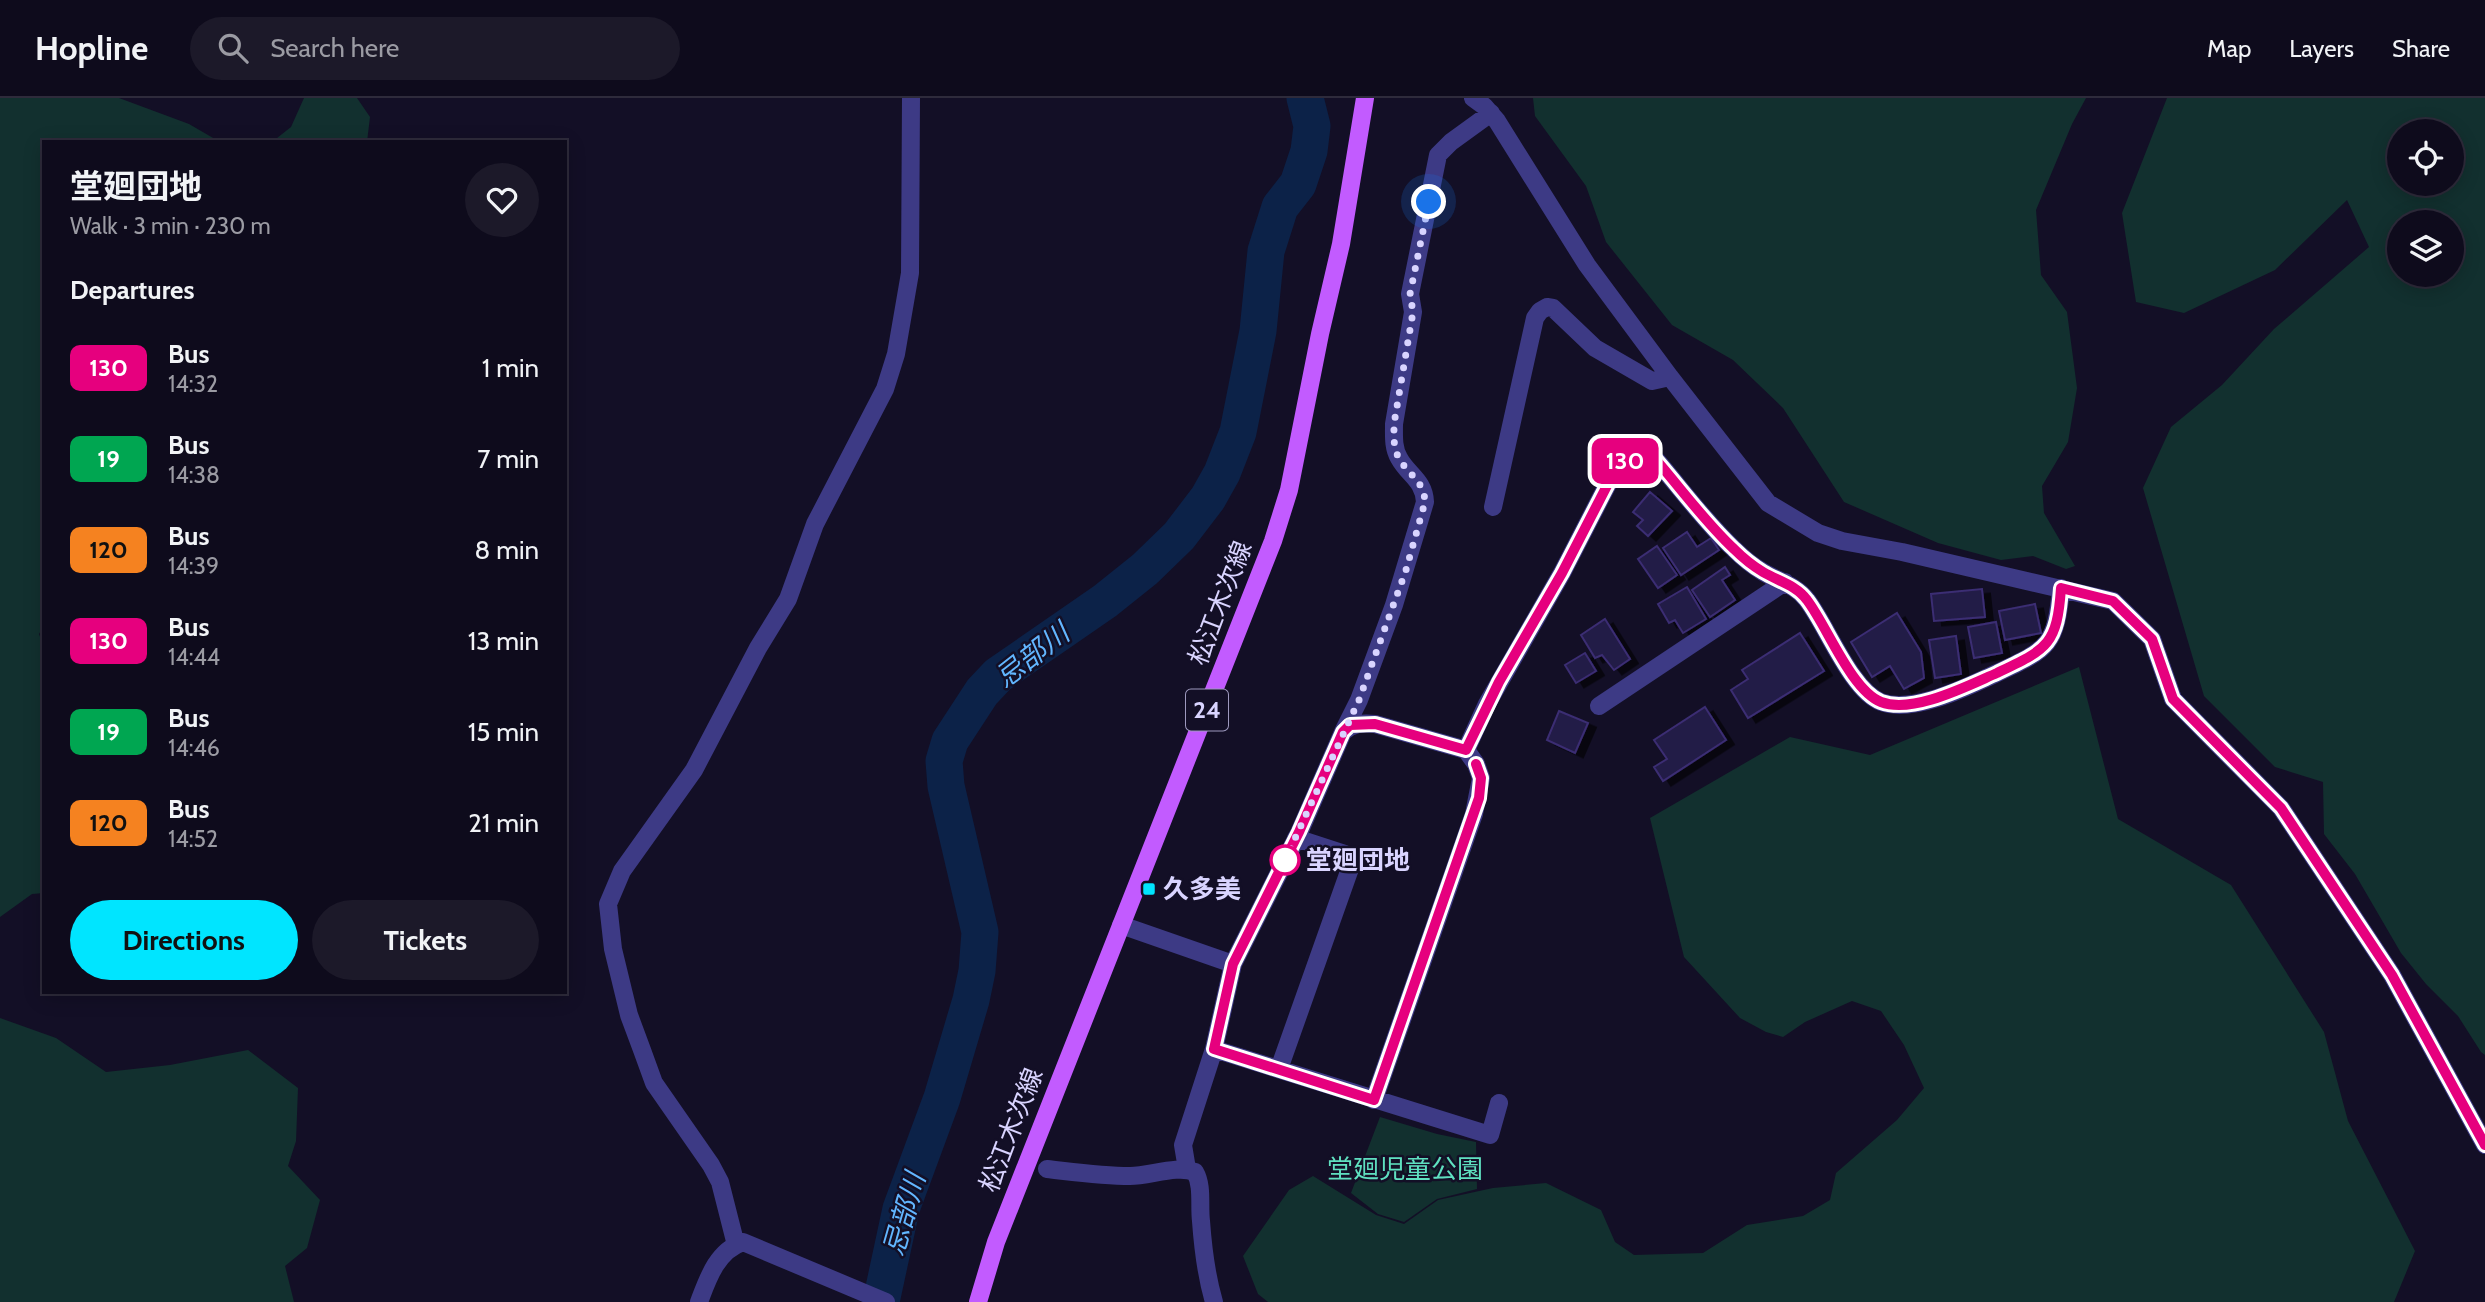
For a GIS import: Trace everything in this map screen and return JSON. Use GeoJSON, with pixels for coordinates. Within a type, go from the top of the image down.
{"type":"FeatureCollection","features":[{"type":"Feature","properties":{"kind":"main road","name":"松江木次線"},"geometry":{"type":"LineString","coordinates":[[978,1302],[996,1242],[1273,541],[1289,490],[1341,244],[1365,98]]}},
{"type":"Feature","properties":{"kind":"street"},"geometry":{"type":"LineString","coordinates":[[736,1245],[720,1182],[654,1083],[629,1015],[613,949],[608,904],[622,871],[694,770],[758,648],[788,599],[815,524],[885,389],[896,354],[909,272],[911,98]]}},
{"type":"Feature","properties":{"kind":"street"},"geometry":{"type":"LineString","coordinates":[[1473,98],[1491,113],[1587,265],[1768,503],[1818,533],[1842,541],[1902,552],[2113,601],[2152,639],[2173,699],[2281,808],[2392,975],[2485,1145]]}},
{"type":"Feature","properties":{"kind":"street"},"geometry":{"type":"LineString","coordinates":[[1187,1169],[1183,1145],[1214,1049],[1233,964],[1296,838],[1359,700],[1390,615],[1425,502],[1424,490],[1398,458],[1393,442],[1413,312],[1410,294],[1438,155],[1451,142],[1491,113]]}},
{"type":"Feature","properties":{"kind":"street"},"geometry":{"type":"LineString","coordinates":[[1493,506],[1535,318],[1540,311],[1547,307],[1553,308],[1595,348],[1652,381],[1670,377]]}},
{"type":"Feature","properties":{"kind":"street"},"geometry":{"type":"LineString","coordinates":[[1466,750],[1505,671],[1562,573],[1612,476],[1621,463],[1633,456],[1642,454],[1657,461],[1733,549],[1763,572],[1802,593],[1855,679],[1868,694],[1880,702],[1895,705],[1915,704],[1943,695],[2024,660],[2044,647],[2055,633],[2061,588]]}},
{"type":"Feature","properties":{"kind":"street"},"geometry":{"type":"LineString","coordinates":[[1598,706],[1785,582]]}},
{"type":"Feature","properties":{"kind":"street"},"geometry":{"type":"LineString","coordinates":[[1343,732],[1350,725],[1375,724],[1466,750],[1476,764],[1481,778],[1479,798],[1374,1100]]}},
{"type":"Feature","properties":{"kind":"street"},"geometry":{"type":"LineString","coordinates":[[1279,1069],[1352,863],[1345,854],[1296,838]]}},
{"type":"Feature","properties":{"kind":"street"},"geometry":{"type":"LineString","coordinates":[[1121,925],[1233,964]]}},
{"type":"Feature","properties":{"kind":"street"},"geometry":{"type":"LineString","coordinates":[[1214,1049],[1490,1135],[1499,1103]]}},
{"type":"Feature","properties":{"kind":"street"},"geometry":{"type":"LineString","coordinates":[[1047,1169],[1130,1176],[1187,1169],[1195,1172],[1199,1180],[1207,1280],[1214,1302]]}},
{"type":"Feature","properties":{"kind":"street"},"geometry":{"type":"LineString","coordinates":[[699,1302],[719,1259],[743,1242],[886,1302]]}},
{"type":"Feature","properties":{"kind":"green space"},"geometry":{"type":"Polygon","coordinates":[[[0,98],[119,98],[189,124],[217,140],[42,140],[42,629],[39,634],[42,642],[42,893],[32,894],[0,917],[0,98]]]}},
{"type":"Feature","properties":{"kind":"green space"},"geometry":{"type":"Polygon","coordinates":[[[304,98],[357,98],[370,117],[367,140],[275,140],[291,127],[304,98]]]}},
{"type":"Feature","properties":{"kind":"green space"},"geometry":{"type":"Polygon","coordinates":[[[1533,98],[2086,98],[2072,124],[2036,210],[2041,275],[2067,312],[2077,388],[2068,442],[2042,486],[2044,513],[2075,566],[2066,569],[2033,556],[2001,560],[1938,543],[1844,502],[1783,408],[1733,360],[1672,325],[1606,242],[1586,186],[1535,116],[1533,98]]]}},
{"type":"Feature","properties":{"kind":"green space"},"geometry":{"type":"Polygon","coordinates":[[[2167,98],[2485,98],[2485,1055],[2458,1016],[2426,984],[2401,953],[2355,874],[2324,834],[2323,782],[2275,767],[2204,696],[2143,488],[2171,427],[2222,385],[2274,329],[2369,247],[2347,200],[2275,270],[2184,313],[2136,302],[2122,213],[2167,98]]]}},
{"type":"Feature","properties":{"kind":"green space"},"geometry":{"type":"Polygon","coordinates":[[[2079,667],[2118,819],[2231,885],[2324,1032],[2348,1121],[2415,1251],[2394,1302],[1268,1302],[1258,1294],[1243,1256],[1289,1190],[1313,1176],[1376,1215],[1404,1224],[1438,1200],[1493,1188],[1546,1183],[1601,1210],[1615,1242],[1634,1255],[1703,1253],[1747,1225],[1803,1216],[1830,1200],[1836,1173],[1897,1120],[1924,1088],[1904,1045],[1881,1011],[1852,1001],[1805,1022],[1783,1037],[1766,1032],[1740,1018],[1684,957],[1650,818],[1790,737],[1870,755],[2079,667]]]}},
{"type":"Feature","properties":{"kind":"green space"},"geometry":{"type":"Polygon","coordinates":[[[0,1018],[56,1038],[106,1072],[170,1065],[248,1050],[298,1088],[296,1141],[288,1166],[320,1200],[307,1248],[285,1266],[294,1302],[0,1302],[0,1018]]]}},
{"type":"Feature","properties":{"kind":"green space","name":"堂廻児童公園"},"geometry":{"type":"Polygon","coordinates":[[[1380,1117],[1476,1142],[1477,1189],[1437,1199],[1404,1222],[1378,1214],[1351,1193],[1380,1117]]]}},
{"type":"Feature","properties":{"kind":"building"},"geometry":{"type":"Polygon","coordinates":[[[1650,492],[1672,511],[1648,536],[1637,526],[1643,520],[1633,512],[1650,492]]]}},
{"type":"Feature","properties":{"kind":"building"},"geometry":{"type":"Polygon","coordinates":[[[1687,532],[1697,547],[1711,538],[1719,550],[1681,575],[1663,548],[1687,532]]]}},
{"type":"Feature","properties":{"kind":"building"},"geometry":{"type":"Polygon","coordinates":[[[1657,546],[1677,575],[1658,588],[1638,559],[1657,546]]]}},
{"type":"Feature","properties":{"kind":"building"},"geometry":{"type":"Polygon","coordinates":[[[1725,567],[1730,575],[1722,580],[1735,600],[1710,617],[1692,590],[1725,567]]]}},
{"type":"Feature","properties":{"kind":"building"},"geometry":{"type":"Polygon","coordinates":[[[1687,587],[1706,619],[1683,633],[1675,620],[1669,623],[1658,604],[1687,587]]]}},
{"type":"Feature","properties":{"kind":"building"},"geometry":{"type":"Polygon","coordinates":[[[1982,589],[1985,617],[1934,621],[1931,594],[1982,589]]]}},
{"type":"Feature","properties":{"kind":"building"},"geometry":{"type":"Polygon","coordinates":[[[2035,604],[2041,633],[2005,640],[1999,611],[2035,604]]]}},
{"type":"Feature","properties":{"kind":"building"},"geometry":{"type":"Polygon","coordinates":[[[1897,613],[1921,652],[1924,678],[1904,689],[1890,666],[1872,677],[1851,642],[1897,613]]]}},
{"type":"Feature","properties":{"kind":"building"},"geometry":{"type":"Polygon","coordinates":[[[1605,619],[1630,659],[1614,670],[1602,655],[1595,658],[1581,635],[1605,619]]]}},
{"type":"Feature","properties":{"kind":"building"},"geometry":{"type":"Polygon","coordinates":[[[1996,622],[2002,653],[1974,658],[1968,627],[1996,622]]]}},
{"type":"Feature","properties":{"kind":"building"},"geometry":{"type":"Polygon","coordinates":[[[1800,633],[1824,671],[1748,718],[1731,690],[1748,679],[1742,670],[1800,633]]]}},
{"type":"Feature","properties":{"kind":"building"},"geometry":{"type":"Polygon","coordinates":[[[1956,636],[1961,674],[1935,678],[1929,640],[1956,636]]]}},
{"type":"Feature","properties":{"kind":"building"},"geometry":{"type":"Polygon","coordinates":[[[1585,653],[1596,671],[1576,683],[1565,665],[1585,653]]]}},
{"type":"Feature","properties":{"kind":"building"},"geometry":{"type":"Polygon","coordinates":[[[1705,707],[1726,740],[1663,781],[1654,767],[1667,759],[1654,740],[1705,707]]]}},
{"type":"Feature","properties":{"kind":"building"},"geometry":{"type":"Polygon","coordinates":[[[1559,711],[1588,723],[1575,753],[1547,740],[1559,711]]]}},
{"type":"Feature","properties":{"kind":"waterway","name":"忌部川"},"geometry":{"type":"LineString","coordinates":[[881,1302],[901,1209],[942,1098],[977,971],[980,932],[946,786],[944,761],[950,741],[982,692],[998,675],[1105,601],[1145,569],[1179,536],[1208,498],[1222,473],[1238,432],[1258,331],[1266,251],[1280,207],[1298,184],[1309,151],[1312,126],[1305,98]]}},
{"type":"Feature","properties":{"kind":"bus line","name":"130"},"geometry":{"type":"LineString","coordinates":[[1476,764],[1481,778],[1479,798],[1374,1100],[1214,1049],[1233,964],[1299,832],[1343,732],[1350,725],[1375,724],[1466,750],[1487,704],[1562,573],[1612,476],[1621,463],[1642,454],[1657,461],[1733,549],[1763,572],[1802,593],[1855,679],[1868,694],[1880,702],[1895,705],[1915,704],[1943,695],[2024,660],[2044,647],[2055,633],[2061,588],[2113,601],[2152,639],[2173,699],[2281,808],[2392,975],[2485,1145]]}},
{"type":"Feature","properties":{"kind":"place","name":"堂廻団地"},"geometry":{"type":"Point","coordinates":[1285,860]}},
{"type":"Feature","properties":{"kind":"place","name":"久多美"},"geometry":{"type":"Point","coordinates":[1149,889]}},
{"type":"Feature","properties":{"kind":"route"},"geometry":{"type":"LineString","coordinates":[[1285,860],[1359,700],[1406,570],[1425,502],[1424,490],[1398,458],[1393,442],[1413,312],[1410,294],[1429,202]]}}]}
